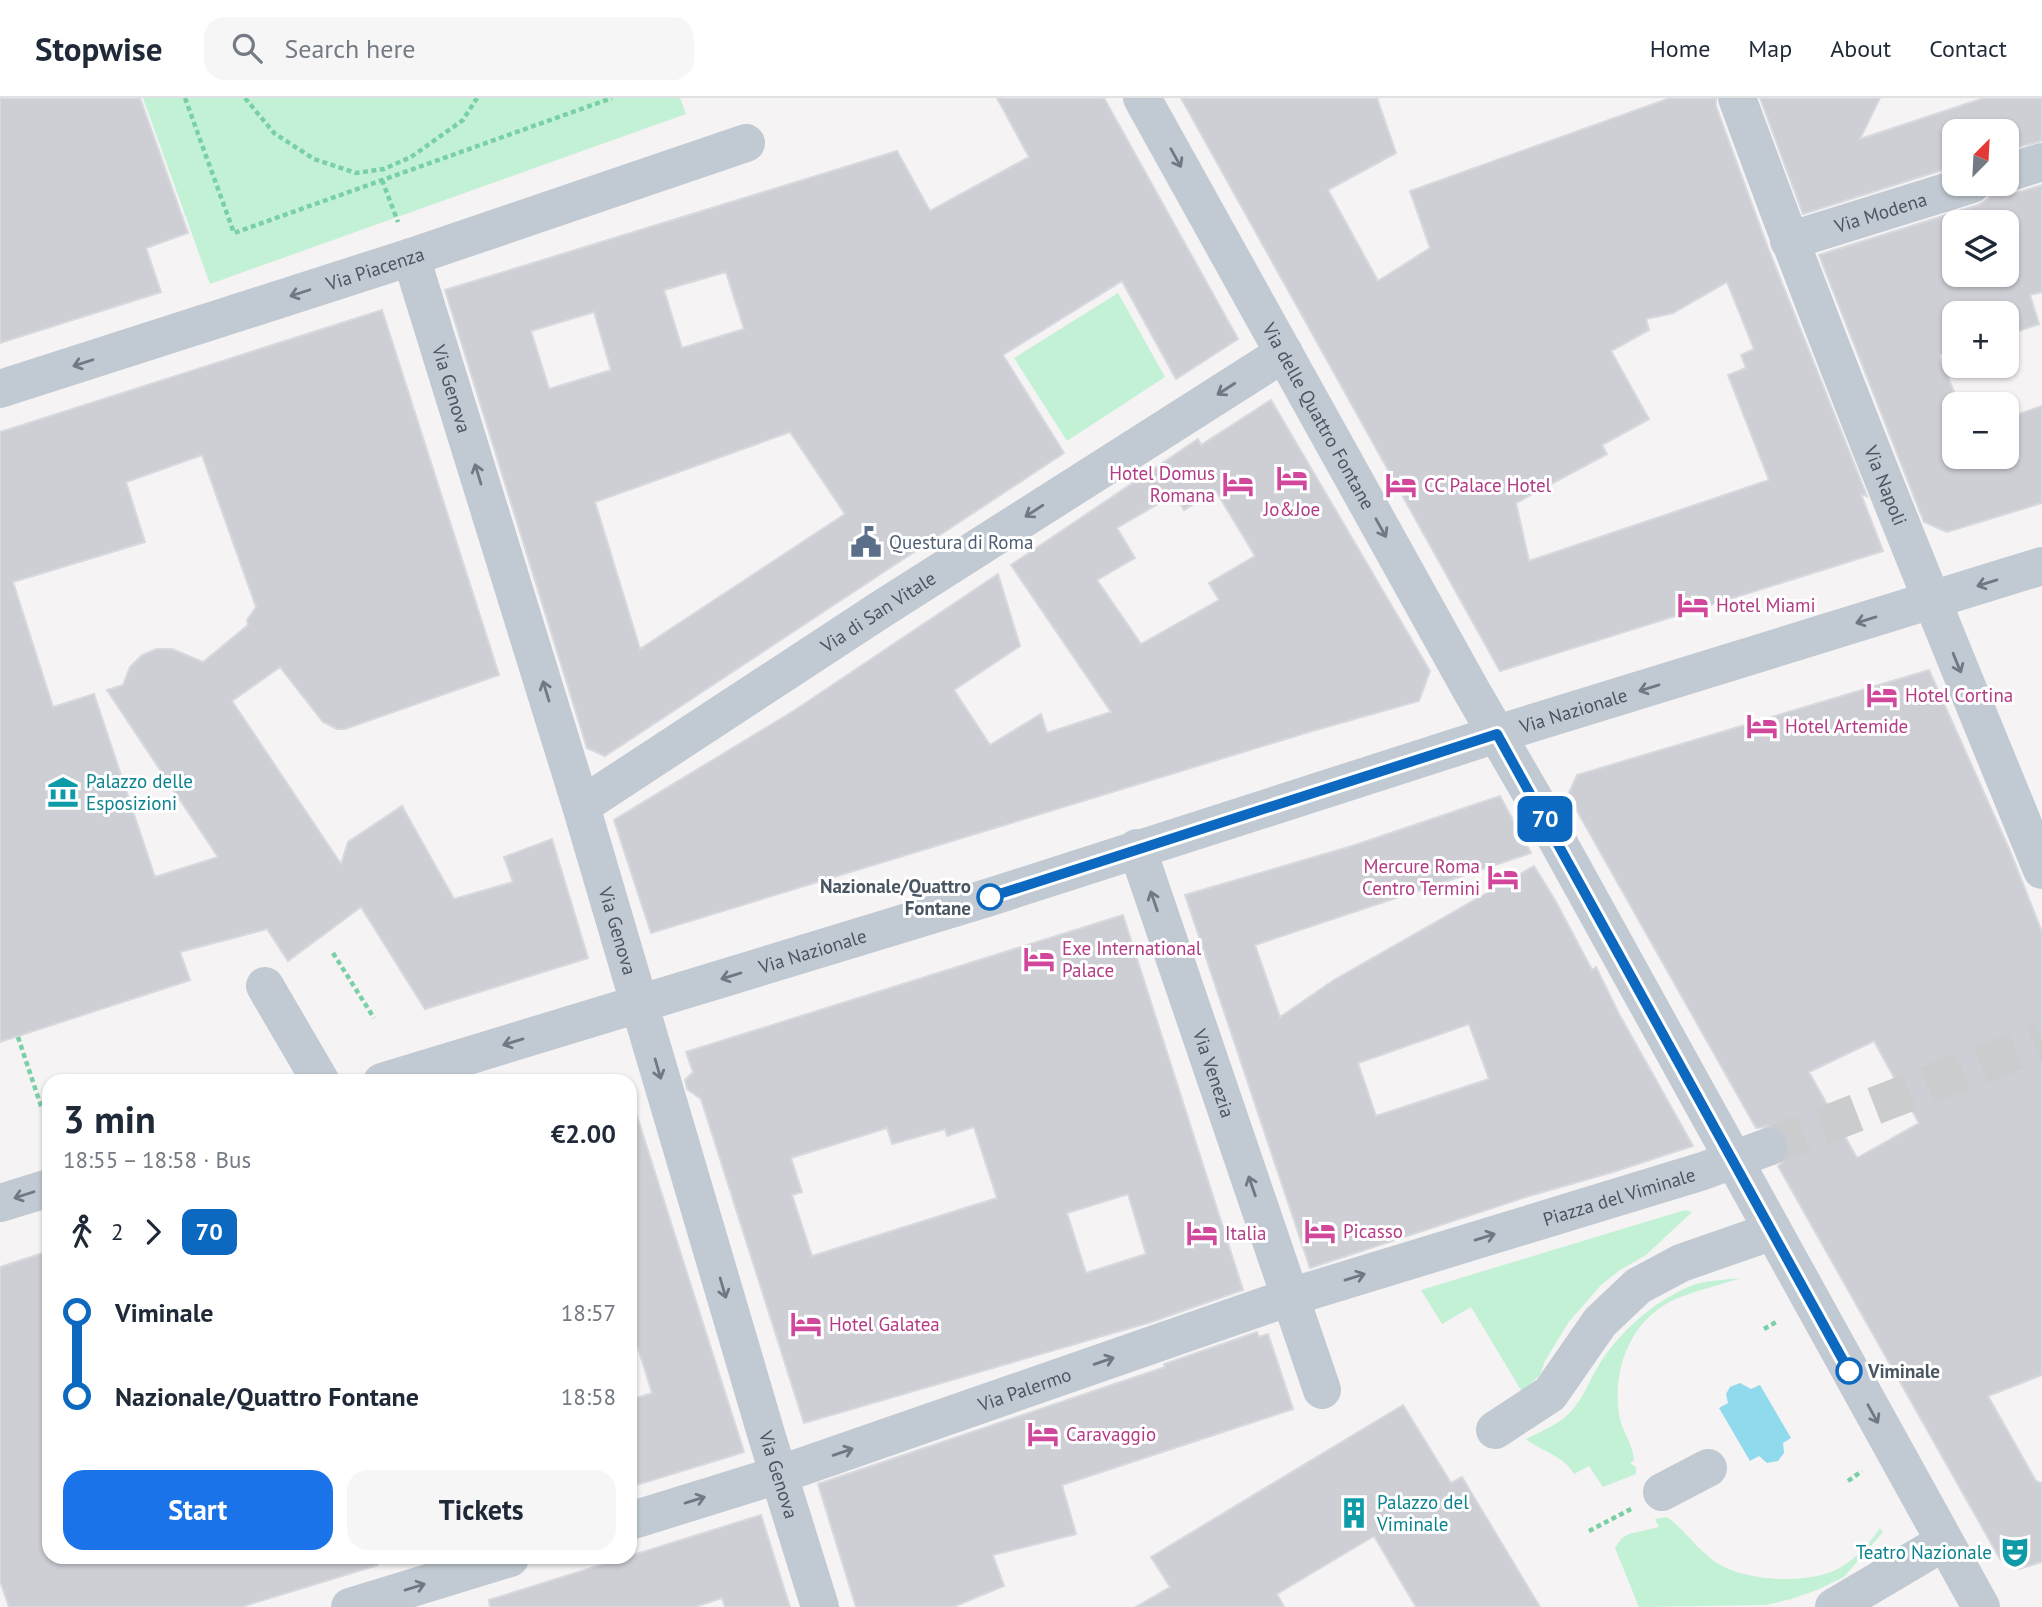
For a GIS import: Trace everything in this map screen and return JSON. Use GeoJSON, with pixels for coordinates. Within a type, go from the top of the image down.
{"type":"FeatureCollection","features":[{"type":"Feature","properties":{"kind":"street","name":"Via delle Quattro Fontane"},"geometry":{"type":"LineString","coordinates":[[1142,98],[1497,734],[1750,1154]]}},
{"type":"Feature","properties":{"kind":"street","name":"Via Napoli"},"geometry":{"type":"LineString","coordinates":[[1737,98],[1789,242],[2042,870]]}},
{"type":"Feature","properties":{"kind":"street","name":"Via Piacenza"},"geometry":{"type":"LineString","coordinates":[[0,389],[405,241],[746,143]]}},
{"type":"Feature","properties":{"kind":"street"},"geometry":{"type":"LineString","coordinates":[[2020,169],[2042,162]]}},
{"type":"Feature","properties":{"kind":"street","name":"Via Modena"},"geometry":{"type":"LineString","coordinates":[[1789,242],[1942,194]]}},
{"type":"Feature","properties":{"kind":"street","name":"Via Genova"},"geometry":{"type":"LineString","coordinates":[[405,241],[566,756],[778,1475],[820,1607]]}},
{"type":"Feature","properties":{"kind":"street","name":"Via di San Vitale"},"geometry":{"type":"LineString","coordinates":[[581,806],[1284,352]]}},
{"type":"Feature","properties":{"kind":"street","name":"Via Nazionale"},"geometry":{"type":"LineString","coordinates":[[408,1074],[990,897],[1497,734],[2042,566]]}},
{"type":"Feature","properties":{"kind":"street","name":"Via Venezia"},"geometry":{"type":"LineString","coordinates":[[1137,848],[1322,1390]]}},
{"type":"Feature","properties":{"kind":"street"},"geometry":{"type":"LineString","coordinates":[[265,986],[316,1074]]}},
{"type":"Feature","properties":{"kind":"street"},"geometry":{"type":"LineString","coordinates":[[1750,1154],[1773,1231],[1981,1607]]}},
{"type":"Feature","properties":{"kind":"street","name":"Piazza del Viminale"},"geometry":{"type":"LineString","coordinates":[[1420,1257],[1750,1154]]}},
{"type":"Feature","properties":{"kind":"street"},"geometry":{"type":"LineString","coordinates":[[0,1203],[42,1190]]}},
{"type":"Feature","properties":{"kind":"street"},"geometry":{"type":"LineString","coordinates":[[1495,1430],[1550,1394],[1600,1322],[1638,1286],[1681,1263],[1773,1231]]}},
{"type":"Feature","properties":{"kind":"street","name":"Via Palermo"},"geometry":{"type":"LineString","coordinates":[[637,1519],[778,1475],[1290,1297],[1420,1257]]}},
{"type":"Feature","properties":{"kind":"street"},"geometry":{"type":"LineString","coordinates":[[1662,1492],[1708,1468]]}},
{"type":"Feature","properties":{"kind":"street"},"geometry":{"type":"LineString","coordinates":[[1834,1607],[1944,1542]]}},
{"type":"Feature","properties":{"kind":"street"},"geometry":{"type":"LineString","coordinates":[[350,1607],[490,1564]]}},
{"type":"Feature","properties":{"kind":"path"},"geometry":{"type":"LineString","coordinates":[[185,98],[234,233],[612,98]]}},
{"type":"Feature","properties":{"kind":"path"},"geometry":{"type":"LineString","coordinates":[[244,98],[274,133],[314,159],[356,173],[384,169],[411,157],[463,120],[477,98]]}},
{"type":"Feature","properties":{"kind":"path"},"geometry":{"type":"LineString","coordinates":[[382,180],[405,241]]}},
{"type":"Feature","properties":{"kind":"path"},"geometry":{"type":"LineString","coordinates":[[333,953],[374,1018]]}},
{"type":"Feature","properties":{"kind":"path"},"geometry":{"type":"LineString","coordinates":[[18,1037],[42,1109]]}},
{"type":"Feature","properties":{"kind":"path"},"geometry":{"type":"LineString","coordinates":[[1764,1329],[1785,1317]]}},
{"type":"Feature","properties":{"kind":"path"},"geometry":{"type":"LineString","coordinates":[[1848,1481],[1868,1467]]}},
{"type":"Feature","properties":{"kind":"path"},"geometry":{"type":"LineString","coordinates":[[1589,1531],[1625,1513]]}},
{"type":"Feature","properties":{"kind":"green space"},"geometry":{"type":"Polygon","coordinates":[[[143,98],[680,98],[686,114],[210,284],[143,98]]]}},
{"type":"Feature","properties":{"kind":"green space"},"geometry":{"type":"Polygon","coordinates":[[[1118,293],[1165,377],[1067,441],[1014,358],[1118,293]]]}},
{"type":"Feature","properties":{"kind":"green space"},"geometry":{"type":"Polygon","coordinates":[[[1685,1210],[1692,1212],[1646,1255],[1601,1285],[1568,1323],[1545,1361],[1540,1375],[1522,1392],[1471,1307],[1442,1324],[1421,1290],[1685,1210]]]}},
{"type":"Feature","properties":{"kind":"green space"},"geometry":{"type":"Polygon","coordinates":[[[1741,1278],[1678,1298],[1648,1318],[1637,1331],[1622,1362],[1618,1396],[1620,1420],[1633,1454],[1634,1460],[1630,1463],[1636,1467],[1636,1474],[1603,1487],[1589,1466],[1574,1474],[1564,1462],[1526,1439],[1555,1424],[1570,1412],[1610,1349],[1629,1327],[1651,1309],[1675,1293],[1694,1285],[1741,1278]]]}},
{"type":"Feature","properties":{"kind":"green space"},"geometry":{"type":"Polygon","coordinates":[[[1667,1517],[1708,1556],[1726,1568],[1778,1579],[1815,1577],[1830,1572],[1859,1554],[1880,1528],[1883,1532],[1844,1577],[1791,1599],[1766,1605],[1639,1607],[1615,1548],[1622,1538],[1659,1527],[1655,1519],[1667,1517]]]}},
{"type":"Feature","properties":{"kind":"water"},"geometry":{"type":"Polygon","coordinates":[[[1740,1383],[1751,1389],[1760,1385],[1791,1438],[1783,1443],[1784,1453],[1778,1461],[1767,1463],[1759,1456],[1750,1461],[1719,1408],[1728,1403],[1726,1394],[1730,1387],[1740,1383]]]}},
{"type":"Feature","properties":{"kind":"building"},"geometry":{"type":"Polygon","coordinates":[[[0,98],[140,98],[188,233],[146,248],[161,292],[0,343],[0,98]]]}},
{"type":"Feature","properties":{"kind":"building"},"geometry":{"type":"Polygon","coordinates":[[[997,98],[1104,98],[1238,339],[1176,379],[1122,281],[1003,355],[1064,453],[605,756],[587,748],[445,290],[897,151],[930,211],[1029,157],[997,98]],[[726,272],[664,290],[682,348],[744,329],[726,272]],[[594,312],[531,331],[549,389],[611,370],[594,312]],[[790,432],[595,502],[640,649],[845,514],[790,432]]]}},
{"type":"Feature","properties":{"kind":"building"},"geometry":{"type":"Polygon","coordinates":[[[1181,98],[1377,98],[1396,153],[1328,190],[1378,281],[1430,248],[1410,191],[1670,98],[1716,98],[1716,106],[1768,248],[1867,496],[1861,494],[1883,551],[1500,671],[1181,98]],[[1727,282],[1673,313],[1646,319],[1649,330],[1611,351],[1649,419],[1602,445],[1607,454],[1516,503],[1529,561],[1769,480],[1728,375],[1746,368],[1741,355],[1754,349],[1727,282]]]}},
{"type":"Feature","properties":{"kind":"building"},"geometry":{"type":"Polygon","coordinates":[[[1760,98],[1880,98],[1860,139],[1984,98],[2042,98],[2042,141],[2020,147],[2020,119],[1942,119],[1942,170],[1803,214],[1760,98]]]}},
{"type":"Feature","properties":{"kind":"building"},"geometry":{"type":"Polygon","coordinates":[[[2042,185],[2042,292],[2030,295],[2039,324],[2019,331],[2019,301],[1942,301],[1942,354],[1939,355],[1942,378],[1948,378],[1954,392],[1942,392],[1942,469],[2019,469],[2019,414],[2042,406],[2042,503],[1947,532],[1924,522],[1819,255],[1942,216],[1942,287],[2019,287],[2019,210],[1962,210],[1990,196],[2020,196],[2020,192],[2042,185]]]}},
{"type":"Feature","properties":{"kind":"building"},"geometry":{"type":"Polygon","coordinates":[[[382,310],[499,675],[345,729],[337,729],[323,722],[280,667],[232,701],[341,864],[348,842],[402,806],[454,899],[513,882],[504,857],[552,839],[588,958],[425,1009],[361,907],[288,961],[267,929],[180,952],[190,980],[0,1042],[0,432],[382,310]],[[202,455],[126,482],[145,542],[13,582],[53,707],[94,694],[155,877],[218,857],[107,690],[123,685],[130,667],[142,655],[157,649],[172,649],[203,662],[248,625],[247,620],[256,607],[202,455]]]}},
{"type":"Feature","properties":{"kind":"building"},"geometry":{"type":"Polygon","coordinates":[[[1271,400],[1430,671],[1419,701],[1312,731],[651,933],[614,820],[795,710],[998,574],[1020,646],[954,690],[990,745],[1041,714],[1047,733],[1111,712],[1011,565],[1198,439],[1201,445],[1271,400]],[[1216,491],[1184,510],[1175,494],[1117,528],[1135,558],[1097,580],[1141,644],[1219,600],[1209,583],[1255,556],[1216,491]]]}},
{"type":"Feature","properties":{"kind":"building"},"geometry":{"type":"Polygon","coordinates":[[[1929,670],[2010,851],[2042,932],[2042,1375],[1988,1396],[2036,1481],[2042,1483],[2042,1562],[2019,1569],[2000,1559],[1778,1166],[1789,1151],[1788,1139],[1782,1131],[1772,1126],[1756,1128],[1568,795],[1577,775],[1929,670]],[[1874,1041],[1809,1072],[1857,1158],[1919,1123],[1874,1041]]]}},
{"type":"Feature","properties":{"kind":"building"},"geometry":{"type":"Polygon","coordinates":[[[1500,796],[1531,853],[1255,945],[1280,1017],[1334,980],[1534,866],[1592,970],[1596,967],[1619,1014],[1693,1146],[1529,1196],[1310,1268],[1185,895],[1352,846],[1500,796]],[[1469,1024],[1358,1063],[1376,1116],[1489,1079],[1469,1024]]]}},
{"type":"Feature","properties":{"kind":"building"},"geometry":{"type":"Polygon","coordinates":[[[1123,915],[1243,1290],[1151,1322],[804,1423],[701,1099],[687,1089],[685,1080],[693,1072],[686,1052],[1123,915]],[[974,1127],[947,1136],[945,1129],[892,1144],[887,1128],[791,1158],[802,1192],[792,1195],[812,1256],[997,1198],[974,1127]],[[1128,1194],[1067,1213],[1086,1273],[1146,1254],[1128,1194]]]}},
{"type":"Feature","properties":{"kind":"building"},"geometry":{"type":"Polygon","coordinates":[[[637,1116],[744,1452],[637,1485],[637,1398],[652,1393],[637,1345],[637,1116]]]}},
{"type":"Feature","properties":{"kind":"building"},"geometry":{"type":"Polygon","coordinates":[[[42,1253],[42,1564],[378,1565],[241,1607],[9,1607],[0,1581],[0,1267],[42,1253]]]}},
{"type":"Feature","properties":{"kind":"building"},"geometry":{"type":"Polygon","coordinates":[[[1257,1332],[1259,1337],[1268,1334],[1293,1409],[1062,1485],[1076,1534],[993,1555],[1004,1586],[953,1607],[856,1607],[818,1484],[1165,1367],[1164,1364],[1257,1332]]]}},
{"type":"Feature","properties":{"kind":"building","name":"Palazzo del Viminale"},"geometry":{"type":"Polygon","coordinates":[[[1403,1405],[1451,1483],[1462,1477],[1540,1607],[1416,1607],[1374,1536],[1277,1594],[1284,1607],[1136,1607],[1170,1587],[1151,1557],[1403,1405]]]}},
{"type":"Feature","properties":{"kind":"building"},"geometry":{"type":"Polygon","coordinates":[[[761,1515],[790,1607],[725,1607],[722,1598],[695,1607],[490,1607],[489,1600],[604,1564],[637,1564],[637,1554],[761,1515]]]}},
{"type":"Feature","properties":{"kind":"tunnel"},"geometry":{"type":"LineString","coordinates":[[1768,1147],[2042,1041]]}},
{"type":"Feature","properties":{"kind":"bus line","name":"70"},"geometry":{"type":"LineString","coordinates":[[990,897],[1497,734],[1849,1371]]}},
{"type":"Feature","properties":{"kind":"place","name":"Jo&Joe"},"geometry":{"type":"Point","coordinates":[1292,478]}},
{"type":"Feature","properties":{"kind":"place","name":"Hotel Domus Romana"},"geometry":{"type":"Point","coordinates":[1238,484]}},
{"type":"Feature","properties":{"kind":"place","name":"CC Palace Hotel"},"geometry":{"type":"Point","coordinates":[1401,485]}},
{"type":"Feature","properties":{"kind":"place","name":"Questura di Roma"},"geometry":{"type":"Point","coordinates":[866,542]}},
{"type":"Feature","properties":{"kind":"place","name":"Hotel Miami"},"geometry":{"type":"Point","coordinates":[1693,605]}},
{"type":"Feature","properties":{"kind":"place","name":"Hotel Cortina"},"geometry":{"type":"Point","coordinates":[1882,695]}},
{"type":"Feature","properties":{"kind":"place","name":"Hotel Artemide"},"geometry":{"type":"Point","coordinates":[1762,726]}},
{"type":"Feature","properties":{"kind":"place","name":"Palazzo delle Esposizioni"},"geometry":{"type":"Point","coordinates":[63,792]}},
{"type":"Feature","properties":{"kind":"place","name":"Mercure Roma Centro Termini"},"geometry":{"type":"Point","coordinates":[1503,877]}},
{"type":"Feature","properties":{"kind":"place","name":"Nazionale/Quattro Fontane"},"geometry":{"type":"Point","coordinates":[990,897]}},
{"type":"Feature","properties":{"kind":"place","name":"Exe International Palace"},"geometry":{"type":"Point","coordinates":[1039,959]}},
{"type":"Feature","properties":{"kind":"place","name":"Picasso"},"geometry":{"type":"Point","coordinates":[1320,1231]}},
{"type":"Feature","properties":{"kind":"place","name":"Italia"},"geometry":{"type":"Point","coordinates":[1202,1233]}},
{"type":"Feature","properties":{"kind":"place","name":"Hotel Galatea"},"geometry":{"type":"Point","coordinates":[806,1324]}},
{"type":"Feature","properties":{"kind":"place","name":"Viminale"},"geometry":{"type":"Point","coordinates":[1849,1371]}},
{"type":"Feature","properties":{"kind":"place","name":"Caravaggio"},"geometry":{"type":"Point","coordinates":[1043,1434]}},
{"type":"Feature","properties":{"kind":"place","name":"Palazzo del Viminale"},"geometry":{"type":"Point","coordinates":[1354,1513]}},
{"type":"Feature","properties":{"kind":"place","name":"Teatro Nazionale"},"geometry":{"type":"Point","coordinates":[2015,1552]}}]}
